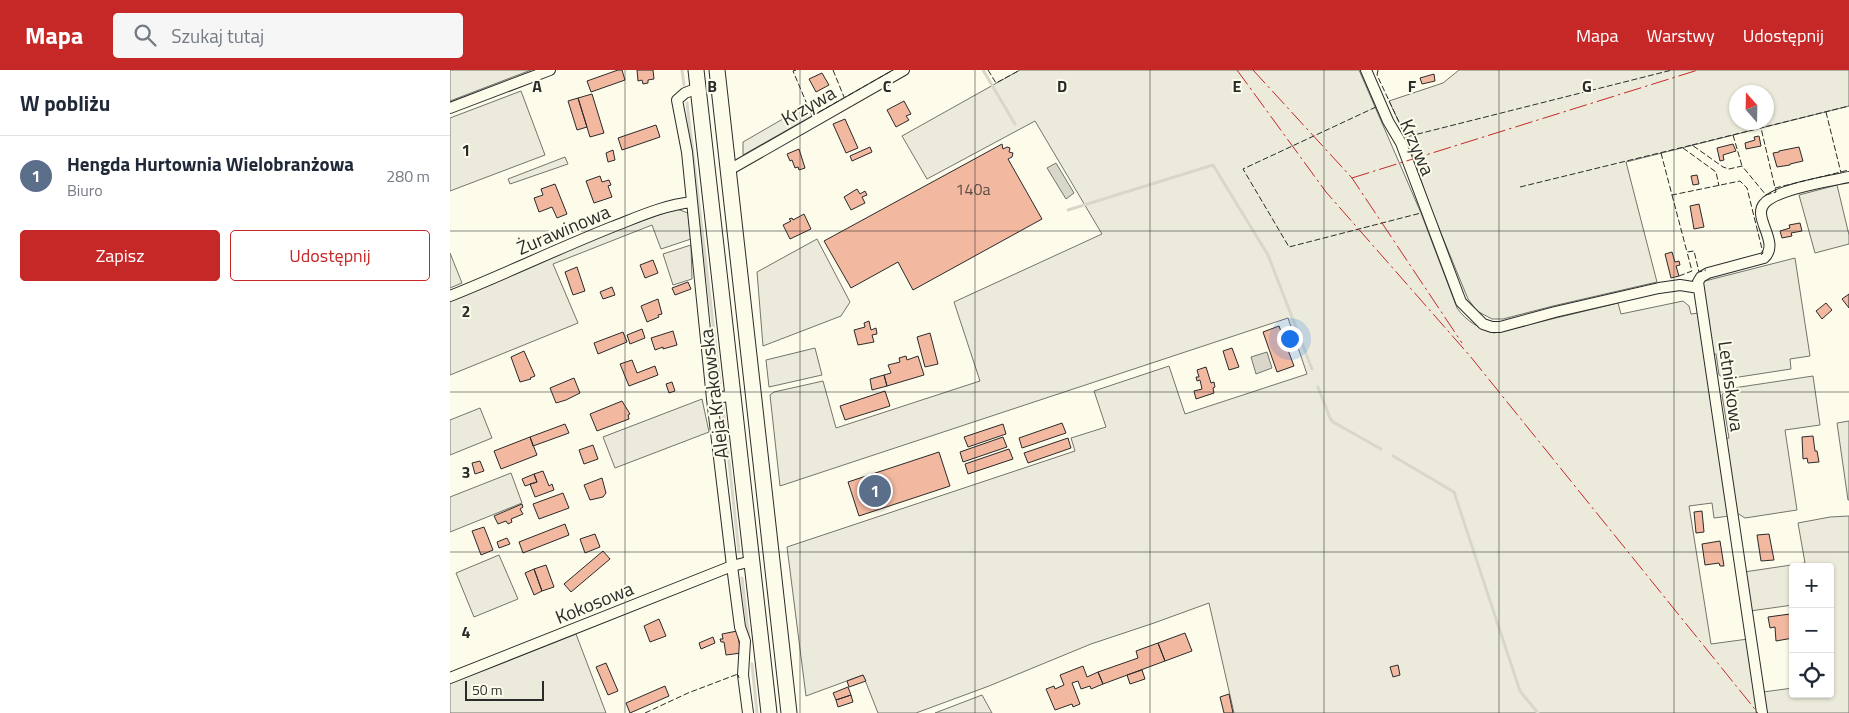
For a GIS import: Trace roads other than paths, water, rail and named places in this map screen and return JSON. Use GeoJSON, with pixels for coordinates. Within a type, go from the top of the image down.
{"type":"FeatureCollection","features":[{"type":"Feature","properties":{"kind":"main road","name":"Aleja Krakowska"},"geometry":{"type":"LineString","coordinates":[[696,70],[769,713]]}},
{"type":"Feature","properties":{"kind":"main road"},"geometry":{"type":"LineString","coordinates":[[717,70],[789,713]]}},
{"type":"Feature","properties":{"kind":"street"},"geometry":{"type":"LineString","coordinates":[[450,108],[550,70]]}},
{"type":"Feature","properties":{"kind":"street","name":"Krzywa"},"geometry":{"type":"LineString","coordinates":[[729,170],[904,70]]}},
{"type":"Feature","properties":{"kind":"street","name":"Krzywa"},"geometry":{"type":"LineString","coordinates":[[1366,70],[1388,121],[1401,143],[1461,302],[1483,324],[1500,327],[1658,288],[1680,285],[1699,288]]}},
{"type":"Feature","properties":{"kind":"street"},"geometry":{"type":"LineString","coordinates":[[698,88],[685,93],[677,100],[687,152],[712,399],[732,566],[740,627],[745,641],[743,675],[748,713]]}},
{"type":"Feature","properties":{"kind":"street"},"geometry":{"type":"LineString","coordinates":[[1699,288],[1698,282],[1708,273],[1764,258],[1769,253],[1770,247],[1762,217],[1764,203],[1790,191],[1849,177]]}},
{"type":"Feature","properties":{"kind":"street","name":"Żurawinowa"},"geometry":{"type":"LineString","coordinates":[[450,296],[572,243],[649,213],[676,204],[692,202]]}},
{"type":"Feature","properties":{"kind":"street","name":"Letniskowa"},"geometry":{"type":"LineString","coordinates":[[1699,288],[1762,713]]}},
{"type":"Feature","properties":{"kind":"street"},"geometry":{"type":"LineString","coordinates":[[712,399],[733,395]]}},
{"type":"Feature","properties":{"kind":"street","name":"Kokosowa"},"geometry":{"type":"LineString","coordinates":[[450,678],[732,566],[752,561]]}},
{"type":"Feature","properties":{"kind":"street"},"geometry":{"type":"LineString","coordinates":[[745,654],[763,652]]}},
{"type":"Feature","properties":{"kind":"waterway"},"geometry":{"type":"LineString","coordinates":[[682,70],[684,85]]}},
{"type":"Feature","properties":{"kind":"waterway"},"geometry":{"type":"LineString","coordinates":[[983,70],[1015,124]]}},
{"type":"Feature","properties":{"kind":"waterway"},"geometry":{"type":"LineString","coordinates":[[687,103],[720,383]]}},
{"type":"Feature","properties":{"kind":"waterway"},"geometry":{"type":"LineString","coordinates":[[1068,210],[1213,165],[1268,255],[1312,369]]}},
{"type":"Feature","properties":{"kind":"waterway"},"geometry":{"type":"LineString","coordinates":[[1318,387],[1333,422],[1381,449]]}},
{"type":"Feature","properties":{"kind":"waterway"},"geometry":{"type":"LineString","coordinates":[[723,407],[739,552]]}},
{"type":"Feature","properties":{"kind":"waterway"},"geometry":{"type":"LineString","coordinates":[[1393,456],[1454,492],[1520,691],[1538,713]]}},
{"type":"Feature","properties":{"kind":"waterway"},"geometry":{"type":"LineString","coordinates":[[742,578],[749,638]]}},
{"type":"Feature","properties":{"kind":"waterway"},"geometry":{"type":"LineString","coordinates":[[752,664],[757,713]]}},
{"type":"Feature","properties":{"kind":"place","name":"Hengda Hurtownia Wielobranżowa"},"geometry":{"type":"Point","coordinates":[875,491]}}]}
